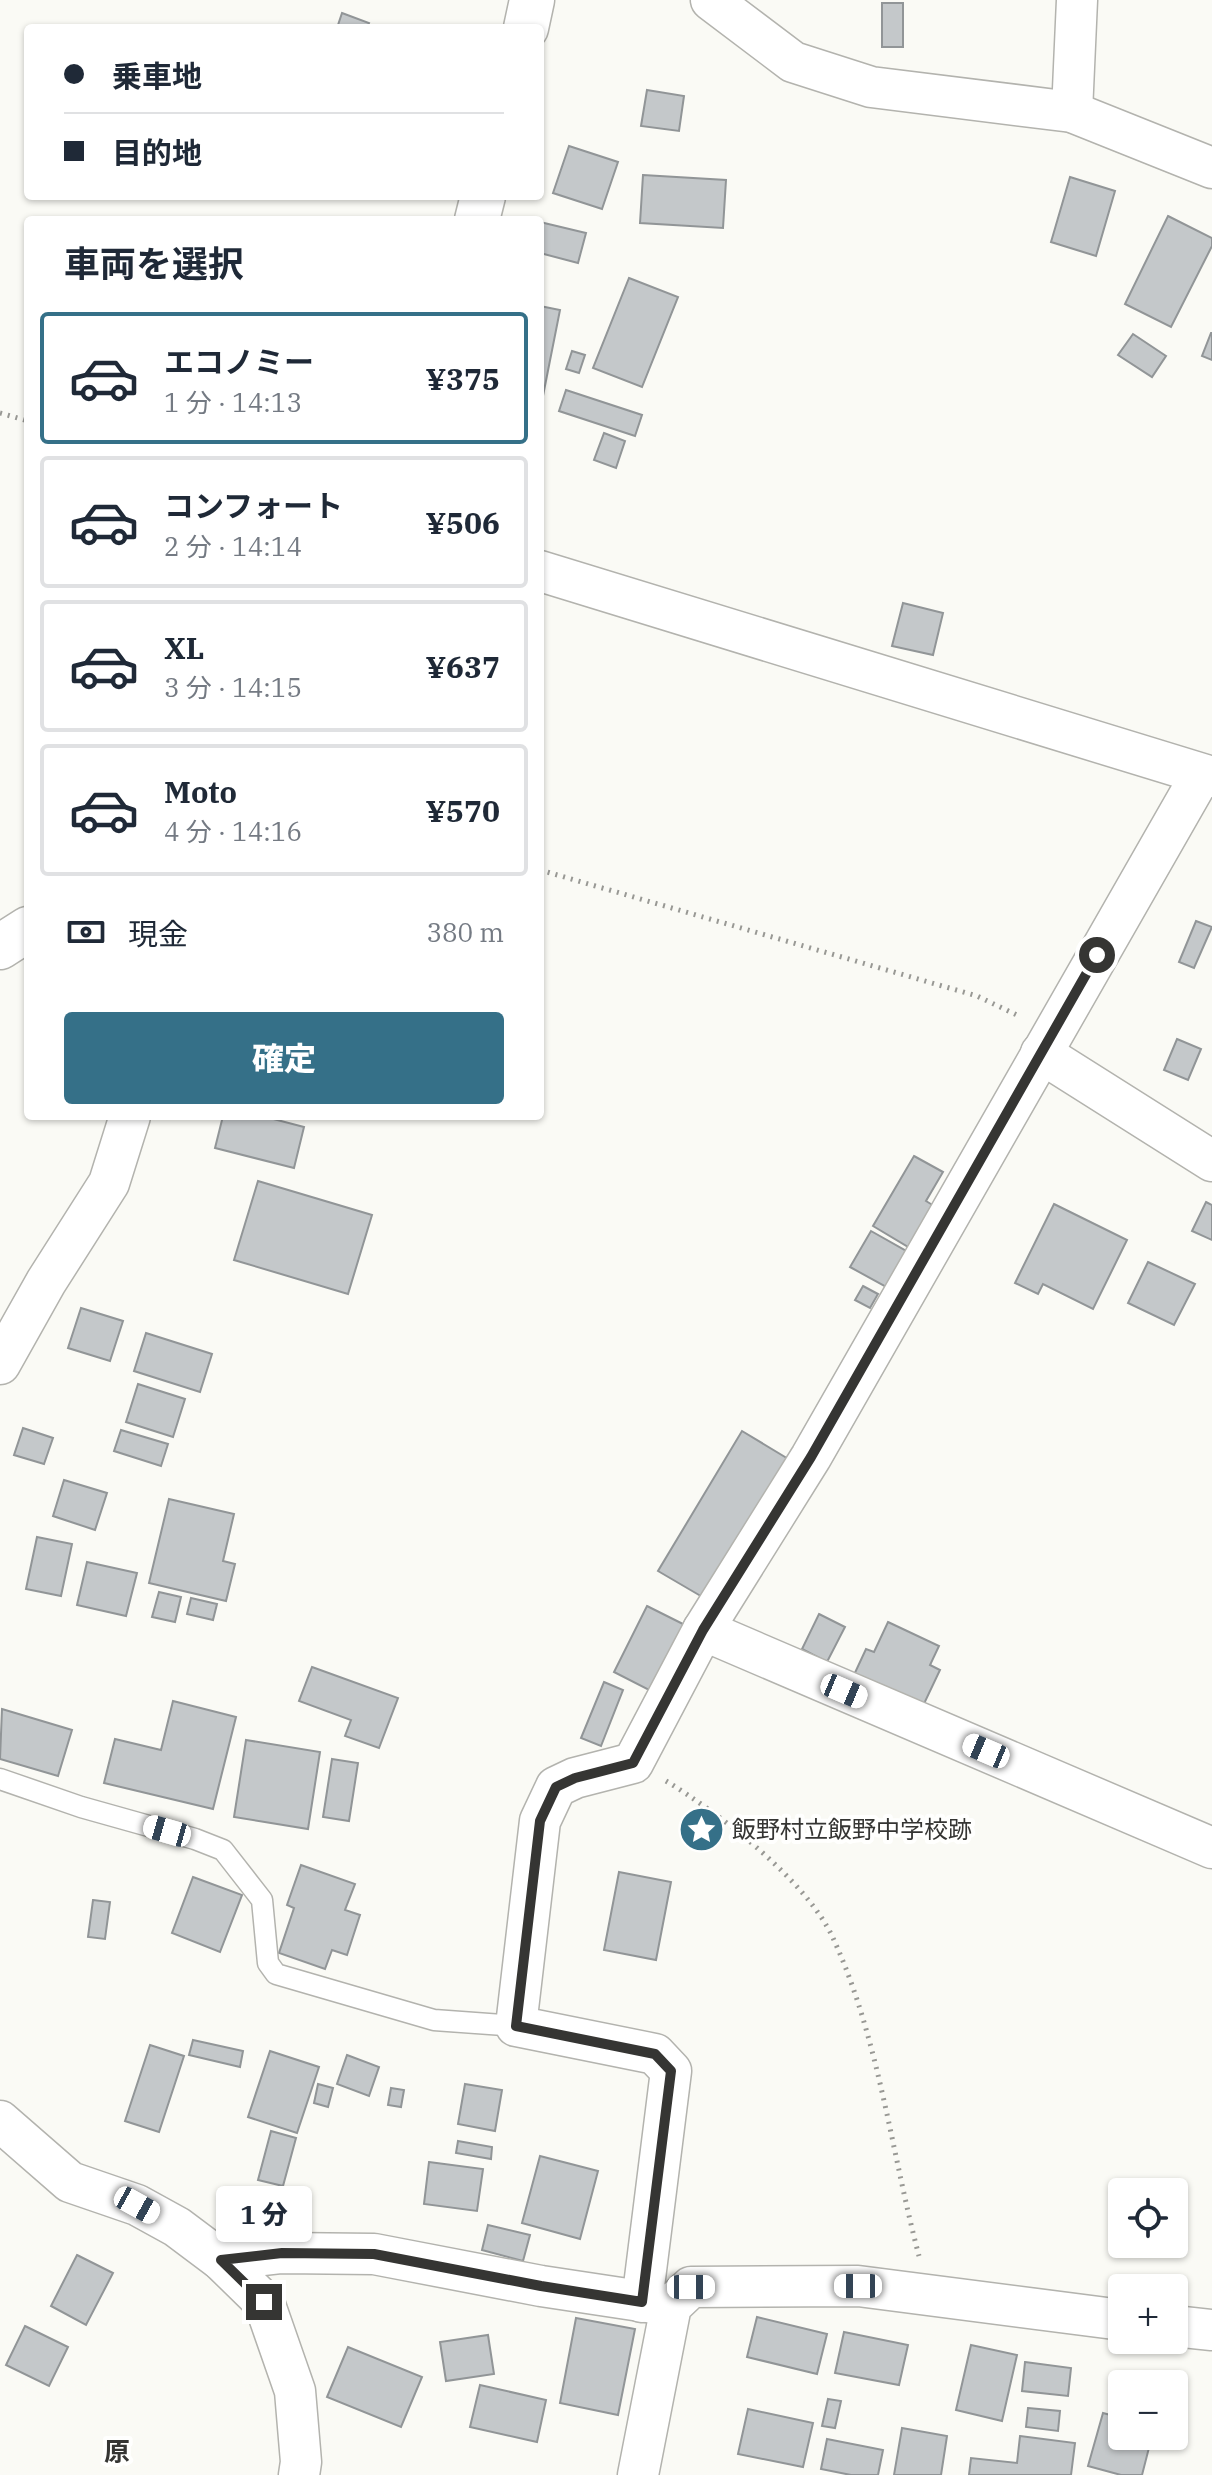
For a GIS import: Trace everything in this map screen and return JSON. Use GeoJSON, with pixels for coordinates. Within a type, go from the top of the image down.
{"type":"FeatureCollection","features":[{"type":"Feature","properties":{"kind":"main road"},"geometry":{"type":"LineString","coordinates":[[527,24],[532,0]]}},
{"type":"Feature","properties":{"kind":"main road"},"geometry":{"type":"LineString","coordinates":[[0,947],[24,932]]}},
{"type":"Feature","properties":{"kind":"street"},"geometry":{"type":"LineString","coordinates":[[711,0],[793,62],[871,87],[1072,112],[1212,168]]}},
{"type":"Feature","properties":{"kind":"street"},"geometry":{"type":"LineString","coordinates":[[1072,112],[1077,0]]}},
{"type":"Feature","properties":{"kind":"street"},"geometry":{"type":"LineString","coordinates":[[544,572],[1206,776],[1046,1042],[811,1457],[703,1630],[633,1763],[575,1778],[556,1787],[540,1821],[516,2026],[655,2054],[671,2071],[657,2304],[638,2475]]}},
{"type":"Feature","properties":{"kind":"street"},"geometry":{"type":"LineString","coordinates":[[1046,1042],[1212,1161]]}},
{"type":"Feature","properties":{"kind":"street"},"geometry":{"type":"LineString","coordinates":[[0,1364],[46,1282],[109,1183],[129,1120]]}},
{"type":"Feature","properties":{"kind":"street"},"geometry":{"type":"LineString","coordinates":[[703,1630],[1212,1848]]}},
{"type":"Feature","properties":{"kind":"street"},"geometry":{"type":"LineString","coordinates":[[0,2121],[70,2182],[137,2205],[177,2227],[221,2260],[264,2302],[295,2391],[301,2462],[299,2475]]}},
{"type":"Feature","properties":{"kind":"street"},"geometry":{"type":"LineString","coordinates":[[221,2260],[282,2253],[374,2254],[541,2286],[657,2304],[691,2287],[858,2286],[1108,2318]]}},
{"type":"Feature","properties":{"kind":"street"},"geometry":{"type":"LineString","coordinates":[[1188,2327],[1212,2330]]}},
{"type":"Feature","properties":{"kind":"lane"},"geometry":{"type":"LineString","coordinates":[[0,1779],[223,1850],[262,1900],[268,1963],[276,1974],[434,2020],[516,2026]]}},
{"type":"Feature","properties":{"kind":"path"},"geometry":{"type":"LineString","coordinates":[[0,413],[24,420]]}},
{"type":"Feature","properties":{"kind":"path"},"geometry":{"type":"LineString","coordinates":[[544,871],[977,996],[1046,1042]]}},
{"type":"Feature","properties":{"kind":"path"},"geometry":{"type":"LineString","coordinates":[[633,1763],[695,1800],[756,1846],[805,1896],[833,1936],[882,2088],[912,2227],[932,2296]]}},
{"type":"Feature","properties":{"kind":"building"},"geometry":{"type":"Polygon","coordinates":[[[882,3],[903,3],[903,47],[882,47],[882,3]]]}},
{"type":"Feature","properties":{"kind":"building"},"geometry":{"type":"Polygon","coordinates":[[[342,13],[369,23],[369,24],[338,24],[342,13]]]}},
{"type":"Feature","properties":{"kind":"building"},"geometry":{"type":"Polygon","coordinates":[[[647,90],[684,96],[679,131],[641,126],[647,90]]]}},
{"type":"Feature","properties":{"kind":"building"},"geometry":{"type":"Polygon","coordinates":[[[569,146],[618,162],[602,209],[553,193],[569,146]]]}},
{"type":"Feature","properties":{"kind":"building"},"geometry":{"type":"Polygon","coordinates":[[[643,175],[726,180],[723,228],[640,223],[643,175]]]}},
{"type":"Feature","properties":{"kind":"building"},"geometry":{"type":"Polygon","coordinates":[[[1070,177],[1115,191],[1096,256],[1051,242],[1070,177]]]}},
{"type":"Feature","properties":{"kind":"building"},"geometry":{"type":"Polygon","coordinates":[[[1168,216],[1212,238],[1212,246],[1171,327],[1125,304],[1168,216]]]}},
{"type":"Feature","properties":{"kind":"building"},"geometry":{"type":"Polygon","coordinates":[[[544,223],[586,233],[578,263],[544,254],[544,223]]]}},
{"type":"Feature","properties":{"kind":"building"},"geometry":{"type":"Polygon","coordinates":[[[629,278],[678,297],[642,387],[593,368],[629,278]]]}},
{"type":"Feature","properties":{"kind":"building"},"geometry":{"type":"Polygon","coordinates":[[[544,307],[560,310],[544,391],[544,307]]]}},
{"type":"Feature","properties":{"kind":"building"},"geometry":{"type":"Polygon","coordinates":[[[1212,333],[1212,360],[1202,356],[1212,333]]]}},
{"type":"Feature","properties":{"kind":"building"},"geometry":{"type":"Polygon","coordinates":[[[1133,334],[1166,356],[1152,377],[1118,355],[1133,334]]]}},
{"type":"Feature","properties":{"kind":"building"},"geometry":{"type":"Polygon","coordinates":[[[572,351],[585,355],[579,373],[566,369],[572,351]]]}},
{"type":"Feature","properties":{"kind":"building"},"geometry":{"type":"Polygon","coordinates":[[[566,390],[642,415],[635,436],[559,411],[566,390]]]}},
{"type":"Feature","properties":{"kind":"building"},"geometry":{"type":"Polygon","coordinates":[[[604,433],[625,441],[616,468],[594,460],[604,433]]]}},
{"type":"Feature","properties":{"kind":"building"},"geometry":{"type":"Polygon","coordinates":[[[903,603],[943,613],[933,655],[892,646],[903,603]]]}},
{"type":"Feature","properties":{"kind":"building"},"geometry":{"type":"Polygon","coordinates":[[[1196,921],[1212,927],[1194,968],[1179,962],[1196,921]]]}},
{"type":"Feature","properties":{"kind":"building"},"geometry":{"type":"Polygon","coordinates":[[[1177,1039],[1201,1049],[1188,1080],[1164,1070],[1177,1039]]]}},
{"type":"Feature","properties":{"kind":"building"},"geometry":{"type":"Polygon","coordinates":[[[222,1120],[277,1120],[304,1127],[294,1168],[215,1148],[222,1120]]]}},
{"type":"Feature","properties":{"kind":"building"},"geometry":{"type":"Polygon","coordinates":[[[914,1156],[943,1172],[926,1201],[939,1209],[915,1251],[873,1226],[914,1156]]]}},
{"type":"Feature","properties":{"kind":"building"},"geometry":{"type":"Polygon","coordinates":[[[258,1181],[372,1215],[348,1294],[234,1260],[258,1181]]]}},
{"type":"Feature","properties":{"kind":"building"},"geometry":{"type":"Polygon","coordinates":[[[1206,1202],[1212,1205],[1212,1240],[1192,1231],[1206,1202]]]}},
{"type":"Feature","properties":{"kind":"building"},"geometry":{"type":"Polygon","coordinates":[[[1054,1204],[1127,1240],[1093,1309],[1043,1284],[1038,1294],[1015,1283],[1054,1204]]]}},
{"type":"Feature","properties":{"kind":"building"},"geometry":{"type":"Polygon","coordinates":[[[871,1231],[908,1252],[888,1288],[850,1267],[871,1231]]]}},
{"type":"Feature","properties":{"kind":"building"},"geometry":{"type":"Polygon","coordinates":[[[1148,1262],[1195,1284],[1174,1325],[1128,1303],[1148,1262]]]}},
{"type":"Feature","properties":{"kind":"building"},"geometry":{"type":"Polygon","coordinates":[[[863,1286],[878,1294],[870,1308],[855,1300],[863,1286]]]}},
{"type":"Feature","properties":{"kind":"building"},"geometry":{"type":"Polygon","coordinates":[[[81,1308],[123,1321],[110,1361],[68,1348],[81,1308]]]}},
{"type":"Feature","properties":{"kind":"building"},"geometry":{"type":"Polygon","coordinates":[[[146,1333],[212,1354],[200,1392],[134,1371],[146,1333]]]}},
{"type":"Feature","properties":{"kind":"building"},"geometry":{"type":"Polygon","coordinates":[[[138,1384],[185,1399],[173,1437],[126,1422],[138,1384]]]}},
{"type":"Feature","properties":{"kind":"building"},"geometry":{"type":"Polygon","coordinates":[[[23,1428],[53,1438],[44,1464],[14,1455],[23,1428]]]}},
{"type":"Feature","properties":{"kind":"building"},"geometry":{"type":"Polygon","coordinates":[[[121,1430],[168,1444],[161,1466],[114,1451],[121,1430]]]}},
{"type":"Feature","properties":{"kind":"building"},"geometry":{"type":"Polygon","coordinates":[[[742,1431],[795,1463],[711,1602],[658,1571],[742,1431]]]}},
{"type":"Feature","properties":{"kind":"building"},"geometry":{"type":"Polygon","coordinates":[[[64,1480],[107,1493],[95,1530],[53,1516],[64,1480]]]}},
{"type":"Feature","properties":{"kind":"building"},"geometry":{"type":"Polygon","coordinates":[[[169,1499],[234,1514],[223,1561],[235,1564],[226,1601],[149,1583],[169,1499]]]}},
{"type":"Feature","properties":{"kind":"building"},"geometry":{"type":"Polygon","coordinates":[[[37,1537],[72,1544],[61,1596],[26,1589],[37,1537]]]}},
{"type":"Feature","properties":{"kind":"building"},"geometry":{"type":"Polygon","coordinates":[[[87,1562],[137,1573],[126,1616],[77,1605],[87,1562]]]}},
{"type":"Feature","properties":{"kind":"building"},"geometry":{"type":"Polygon","coordinates":[[[159,1592],[181,1597],[175,1622],[152,1617],[159,1592]]]}},
{"type":"Feature","properties":{"kind":"building"},"geometry":{"type":"Polygon","coordinates":[[[191,1598],[217,1604],[213,1620],[187,1614],[191,1598]]]}},
{"type":"Feature","properties":{"kind":"building"},"geometry":{"type":"Polygon","coordinates":[[[647,1606],[685,1625],[651,1691],[614,1672],[647,1606]]]}},
{"type":"Feature","properties":{"kind":"building"},"geometry":{"type":"Polygon","coordinates":[[[819,1614],[845,1627],[827,1662],[802,1649],[819,1614]]]}},
{"type":"Feature","properties":{"kind":"building"},"geometry":{"type":"Polygon","coordinates":[[[888,1622],[939,1646],[930,1665],[940,1670],[922,1708],[853,1677],[866,1649],[874,1652],[888,1622]]]}},
{"type":"Feature","properties":{"kind":"building"},"geometry":{"type":"Polygon","coordinates":[[[312,1667],[398,1698],[379,1748],[345,1736],[351,1720],[299,1701],[312,1667]]]}},
{"type":"Feature","properties":{"kind":"building"},"geometry":{"type":"Polygon","coordinates":[[[604,1682],[623,1690],[601,1746],[581,1738],[604,1682]]]}},
{"type":"Feature","properties":{"kind":"building"},"geometry":{"type":"Polygon","coordinates":[[[173,1701],[236,1717],[213,1809],[104,1783],[115,1739],[161,1750],[173,1701]]]}},
{"type":"Feature","properties":{"kind":"building"},"geometry":{"type":"Polygon","coordinates":[[[2,1709],[72,1730],[58,1776],[0,1759],[2,1709]]]}},
{"type":"Feature","properties":{"kind":"building"},"geometry":{"type":"Polygon","coordinates":[[[246,1740],[320,1752],[308,1829],[234,1817],[246,1740]]]}},
{"type":"Feature","properties":{"kind":"building"},"geometry":{"type":"Polygon","coordinates":[[[332,1759],[358,1763],[349,1821],[323,1817],[332,1759]]]}},
{"type":"Feature","properties":{"kind":"building"},"geometry":{"type":"Polygon","coordinates":[[[301,1865],[355,1884],[345,1910],[360,1915],[347,1955],[332,1950],[325,1969],[279,1953],[294,1908],[287,1905],[301,1865]]]}},
{"type":"Feature","properties":{"kind":"building"},"geometry":{"type":"Polygon","coordinates":[[[619,1872],[671,1882],[656,1960],[604,1950],[619,1872]]]}},
{"type":"Feature","properties":{"kind":"building"},"geometry":{"type":"Polygon","coordinates":[[[193,1877],[242,1895],[220,1952],[172,1933],[193,1877]]]}},
{"type":"Feature","properties":{"kind":"building"},"geometry":{"type":"Polygon","coordinates":[[[93,1900],[110,1902],[105,1939],[88,1937],[93,1900]]]}},
{"type":"Feature","properties":{"kind":"building"},"geometry":{"type":"Polygon","coordinates":[[[193,2040],[243,2051],[240,2067],[189,2055],[193,2040]]]}},
{"type":"Feature","properties":{"kind":"building"},"geometry":{"type":"Polygon","coordinates":[[[150,2045],[184,2056],[159,2132],[125,2121],[150,2045]]]}},
{"type":"Feature","properties":{"kind":"building"},"geometry":{"type":"Polygon","coordinates":[[[270,2051],[319,2067],[297,2133],[248,2117],[270,2051]]]}},
{"type":"Feature","properties":{"kind":"building"},"geometry":{"type":"Polygon","coordinates":[[[347,2055],[379,2067],[369,2096],[337,2084],[347,2055]]]}},
{"type":"Feature","properties":{"kind":"building"},"geometry":{"type":"Polygon","coordinates":[[[318,2084],[333,2088],[328,2107],[314,2103],[318,2084]]]}},
{"type":"Feature","properties":{"kind":"building"},"geometry":{"type":"Polygon","coordinates":[[[465,2084],[502,2090],[495,2131],[458,2124],[465,2084]]]}},
{"type":"Feature","properties":{"kind":"building"},"geometry":{"type":"Polygon","coordinates":[[[391,2088],[404,2090],[401,2107],[388,2105],[391,2088]]]}},
{"type":"Feature","properties":{"kind":"building"},"geometry":{"type":"Polygon","coordinates":[[[271,2131],[296,2138],[283,2186],[258,2180],[271,2131]]]}},
{"type":"Feature","properties":{"kind":"building"},"geometry":{"type":"Polygon","coordinates":[[[458,2141],[492,2147],[491,2159],[456,2153],[458,2141]]]}},
{"type":"Feature","properties":{"kind":"building"},"geometry":{"type":"Polygon","coordinates":[[[540,2156],[598,2171],[580,2239],[522,2223],[540,2156]]]}},
{"type":"Feature","properties":{"kind":"building"},"geometry":{"type":"Polygon","coordinates":[[[429,2162],[483,2169],[477,2211],[424,2204],[429,2162]]]}},
{"type":"Feature","properties":{"kind":"building"},"geometry":{"type":"Polygon","coordinates":[[[488,2225],[530,2235],[523,2261],[482,2250],[488,2225]]]}},
{"type":"Feature","properties":{"kind":"building"},"geometry":{"type":"Polygon","coordinates":[[[77,2255],[113,2273],[86,2325],[51,2306],[77,2255]]]}},
{"type":"Feature","properties":{"kind":"building"},"geometry":{"type":"Polygon","coordinates":[[[757,2317],[827,2334],[817,2374],[747,2357],[757,2317]]]}},
{"type":"Feature","properties":{"kind":"building"},"geometry":{"type":"Polygon","coordinates":[[[576,2318],[635,2329],[618,2415],[560,2403],[576,2318]]]}},
{"type":"Feature","properties":{"kind":"building"},"geometry":{"type":"Polygon","coordinates":[[[25,2326],[68,2347],[49,2386],[6,2365],[25,2326]]]}},
{"type":"Feature","properties":{"kind":"building"},"geometry":{"type":"Polygon","coordinates":[[[844,2332],[908,2345],[899,2385],[835,2373],[844,2332]]]}},
{"type":"Feature","properties":{"kind":"building"},"geometry":{"type":"Polygon","coordinates":[[[488,2335],[494,2374],[446,2381],[440,2342],[488,2335]]]}},
{"type":"Feature","properties":{"kind":"building"},"geometry":{"type":"Polygon","coordinates":[[[971,2345],[1017,2355],[1002,2421],[956,2410],[971,2345]]]}},
{"type":"Feature","properties":{"kind":"building"},"geometry":{"type":"Polygon","coordinates":[[[348,2347],[422,2377],[401,2427],[327,2397],[348,2347]]]}},
{"type":"Feature","properties":{"kind":"building"},"geometry":{"type":"Polygon","coordinates":[[[1025,2362],[1071,2368],[1068,2396],[1022,2391],[1025,2362]]]}},
{"type":"Feature","properties":{"kind":"building"},"geometry":{"type":"Polygon","coordinates":[[[480,2385],[546,2400],[537,2442],[470,2427],[480,2385]]]}},
{"type":"Feature","properties":{"kind":"building"},"geometry":{"type":"Polygon","coordinates":[[[828,2399],[841,2401],[835,2428],[822,2426],[828,2399]]]}},
{"type":"Feature","properties":{"kind":"building"},"geometry":{"type":"Polygon","coordinates":[[[1028,2408],[1060,2411],[1058,2431],[1026,2427],[1028,2408]]]}},
{"type":"Feature","properties":{"kind":"building"},"geometry":{"type":"Polygon","coordinates":[[[748,2409],[813,2423],[803,2467],[738,2454],[748,2409]]]}},
{"type":"Feature","properties":{"kind":"building"},"geometry":{"type":"Polygon","coordinates":[[[1103,2413],[1108,2414],[1108,2450],[1148,2450],[1142,2475],[1121,2475],[1088,2466],[1103,2413]]]}},
{"type":"Feature","properties":{"kind":"building"},"geometry":{"type":"Polygon","coordinates":[[[902,2428],[947,2436],[941,2475],[894,2475],[902,2428]]]}},
{"type":"Feature","properties":{"kind":"building"},"geometry":{"type":"Polygon","coordinates":[[[1020,2436],[1075,2443],[1071,2475],[969,2475],[971,2458],[1017,2463],[1020,2436]]]}},
{"type":"Feature","properties":{"kind":"building"},"geometry":{"type":"Polygon","coordinates":[[[827,2439],[883,2450],[878,2475],[851,2475],[821,2469],[827,2439]]]}},
{"type":"Feature","properties":{"kind":"place","name":"飯野村立飯野中学校跡"},"geometry":{"type":"Point","coordinates":[701,1829]}},
{"type":"Feature","properties":{"kind":"district","name":"原"},"geometry":{"type":"Point","coordinates":[117,2451]}},
{"type":"Feature","properties":{"kind":"route"},"geometry":{"type":"LineString","coordinates":[[264,2302],[221,2260],[282,2253],[374,2254],[642,2302],[671,2071],[655,2054],[516,2026],[540,1821],[556,1787],[575,1778],[633,1763],[703,1630],[811,1457],[1097,955]]}}]}
